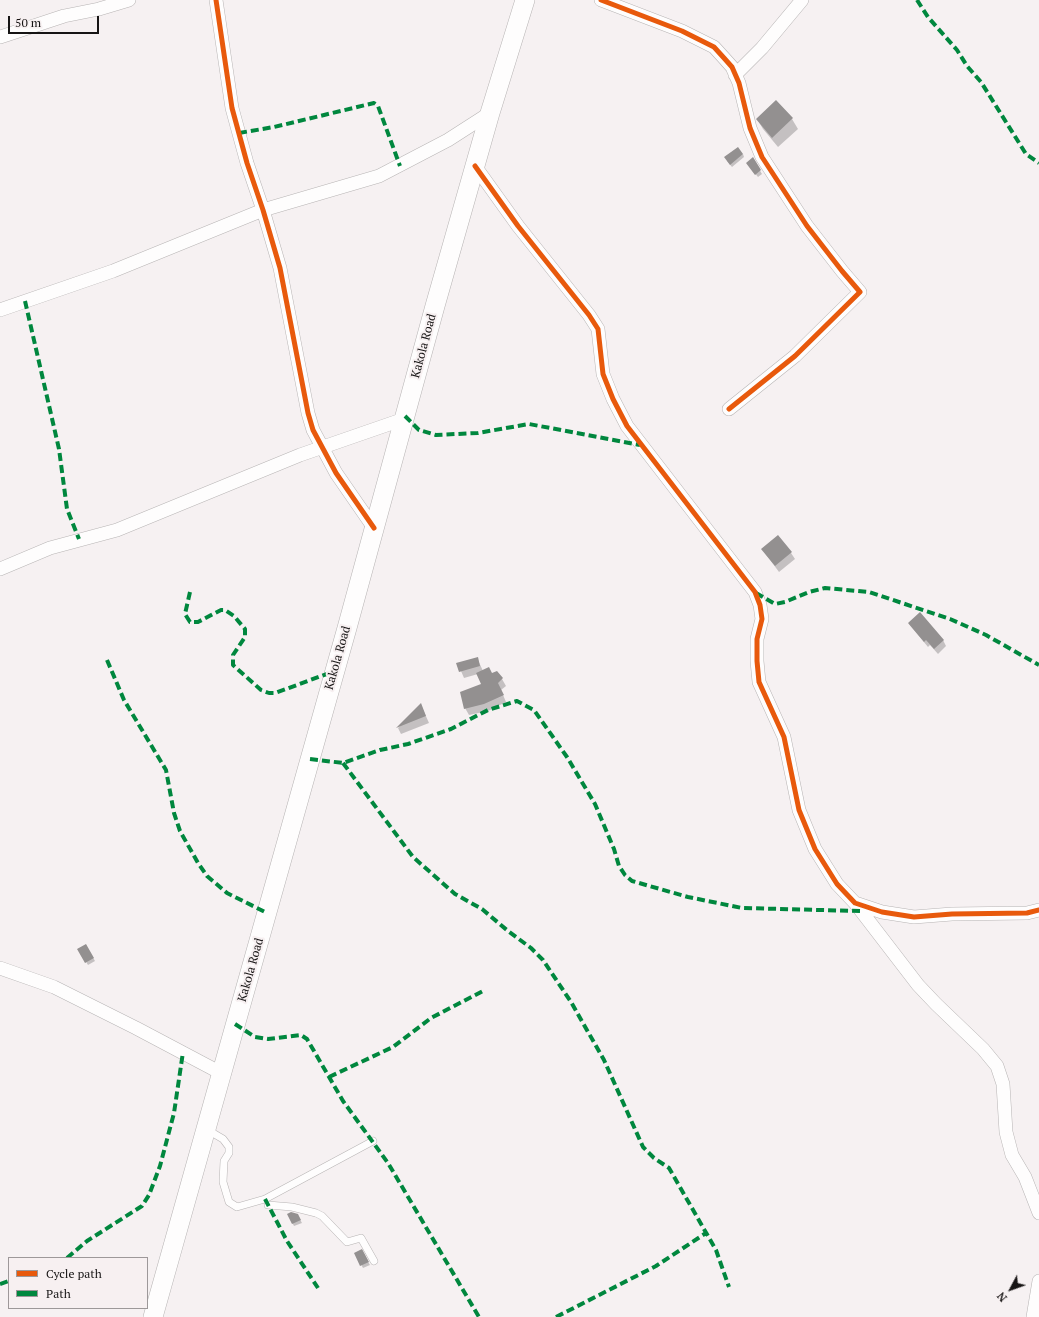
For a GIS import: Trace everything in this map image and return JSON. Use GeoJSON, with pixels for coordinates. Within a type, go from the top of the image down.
{"type":"FeatureCollection","features":[{"type":"Feature","properties":{"kind":"main road","name":"Kakola Road"},"geometry":{"type":"LineString","coordinates":[[154,1317],[475,166],[525,0]]}},
{"type":"Feature","properties":{"kind":"street"},"geometry":{"type":"LineString","coordinates":[[0,37],[64,16],[98,9],[129,0]]}},
{"type":"Feature","properties":{"kind":"street"},"geometry":{"type":"LineString","coordinates":[[216,0],[232,108],[247,163],[264,210],[284,284],[308,413],[313,430],[346,490],[374,528]]}},
{"type":"Feature","properties":{"kind":"street"},"geometry":{"type":"LineString","coordinates":[[601,0],[682,31],[714,47],[732,67],[750,128],[762,157],[808,226],[860,292],[795,356],[729,409]]}},
{"type":"Feature","properties":{"kind":"street"},"geometry":{"type":"LineString","coordinates":[[735,75],[762,48],[802,0]]}},
{"type":"Feature","properties":{"kind":"street"},"geometry":{"type":"LineString","coordinates":[[0,310],[112,271],[264,210],[379,176],[448,140],[490,113]]}},
{"type":"Feature","properties":{"kind":"street"},"geometry":{"type":"LineString","coordinates":[[475,166],[518,226],[589,315],[598,329],[603,374],[613,399],[627,426],[755,592],[760,605],[762,619],[757,639],[759,682],[784,737],[798,810],[815,849],[837,884],[854,902],[918,985],[983,1049],[997,1066],[1003,1084],[1006,1132],[1012,1155],[1025,1177],[1039,1213]]}},
{"type":"Feature","properties":{"kind":"street"},"geometry":{"type":"LineString","coordinates":[[0,569],[50,548],[124,528],[323,446],[404,419]]}},
{"type":"Feature","properties":{"kind":"street"},"geometry":{"type":"LineString","coordinates":[[854,902],[882,912],[914,917],[952,914],[1027,912],[1039,910]]}},
{"type":"Feature","properties":{"kind":"street"},"geometry":{"type":"LineString","coordinates":[[0,968],[54,987],[221,1073]]}},
{"type":"Feature","properties":{"kind":"street"},"geometry":{"type":"LineString","coordinates":[[1033,1317],[1039,1281]]}},
{"type":"Feature","properties":{"kind":"lane"},"geometry":{"type":"LineString","coordinates":[[206,1129],[223,1139],[229,1147],[229,1153],[224,1161],[223,1182],[229,1202],[237,1208],[266,1198],[373,1141]]}},
{"type":"Feature","properties":{"kind":"lane"},"geometry":{"type":"LineString","coordinates":[[268,1205],[292,1207],[322,1216],[345,1241],[349,1242],[361,1238],[374,1261]]}},
{"type":"Feature","properties":{"kind":"building"},"geometry":{"type":"Polygon","coordinates":[[[776,100],[793,118],[772,138],[756,119],[776,100]]]}},
{"type":"Feature","properties":{"kind":"building"},"geometry":{"type":"Polygon","coordinates":[[[738,147],[743,154],[730,165],[724,157],[738,147]]]}},
{"type":"Feature","properties":{"kind":"building"},"geometry":{"type":"Polygon","coordinates":[[[753,157],[761,170],[755,175],[746,163],[753,157]]]}},
{"type":"Feature","properties":{"kind":"building"},"geometry":{"type":"Polygon","coordinates":[[[778,535],[792,552],[775,566],[761,549],[778,535]]]}},
{"type":"Feature","properties":{"kind":"building"},"geometry":{"type":"Polygon","coordinates":[[[920,612],[944,640],[934,649],[926,640],[924,642],[908,623],[920,612]]]}},
{"type":"Feature","properties":{"kind":"building"},"geometry":{"type":"Polygon","coordinates":[[[478,657],[480,666],[459,672],[456,663],[478,657]]]}},
{"type":"Feature","properties":{"kind":"building"},"geometry":{"type":"Polygon","coordinates":[[[489,667],[492,673],[497,671],[503,678],[498,683],[504,695],[484,704],[464,709],[460,692],[481,684],[476,673],[489,667]]]}},
{"type":"Feature","properties":{"kind":"building"},"geometry":{"type":"Polygon","coordinates":[[[421,703],[426,716],[396,728],[421,703]]]}},
{"type":"Feature","properties":{"kind":"building"},"geometry":{"type":"Polygon","coordinates":[[[86,944],[94,958],[85,963],[77,949],[86,944]]]}},
{"type":"Feature","properties":{"kind":"building"},"geometry":{"type":"Polygon","coordinates":[[[291,1212],[298,1214],[301,1220],[292,1224],[287,1214],[291,1212]]]}},
{"type":"Feature","properties":{"kind":"building"},"geometry":{"type":"Polygon","coordinates":[[[362,1249],[369,1262],[360,1266],[354,1253],[362,1249]]]}},
{"type":"Feature","properties":{"kind":"marked path"},"geometry":{"type":"LineString","coordinates":[[917,0],[928,17],[957,50],[967,66],[981,82],[1026,154],[1039,163]]}},
{"type":"Feature","properties":{"kind":"marked path"},"geometry":{"type":"LineString","coordinates":[[239,133],[274,127],[374,103],[378,106],[400,166]]}},
{"type":"Feature","properties":{"kind":"marked path"},"geometry":{"type":"LineString","coordinates":[[25,301],[59,449],[67,509],[79,539]]}},
{"type":"Feature","properties":{"kind":"marked path"},"geometry":{"type":"LineString","coordinates":[[405,416],[419,430],[436,435],[478,433],[529,424],[640,445]]}},
{"type":"Feature","properties":{"kind":"marked path"},"geometry":{"type":"LineString","coordinates":[[756,593],[775,604],[825,588],[869,592],[950,619],[986,635],[1039,665]]}},
{"type":"Feature","properties":{"kind":"marked path"},"geometry":{"type":"LineString","coordinates":[[190,592],[185,614],[190,622],[198,622],[221,610],[225,610],[234,616],[245,629],[245,637],[233,655],[233,665],[261,690],[269,693],[275,693],[335,671]]}},
{"type":"Feature","properties":{"kind":"marked path"},"geometry":{"type":"LineString","coordinates":[[107,660],[124,700],[166,770],[174,813],[180,831],[198,863],[207,876],[227,893],[267,913]]}},
{"type":"Feature","properties":{"kind":"marked path"},"geometry":{"type":"LineString","coordinates":[[310,759],[343,763],[380,750],[408,744],[451,729],[488,710],[517,701],[534,710],[567,757],[595,804],[614,849],[619,866],[625,875],[632,881],[688,897],[742,908],[860,911]]}},
{"type":"Feature","properties":{"kind":"marked path"},"geometry":{"type":"LineString","coordinates":[[343,763],[413,857],[455,894],[482,909],[531,948],[543,960],[571,1002],[604,1060],[643,1147],[654,1158],[669,1168],[716,1250],[729,1287]]}},
{"type":"Feature","properties":{"kind":"marked path"},"geometry":{"type":"LineString","coordinates":[[329,1077],[393,1047],[431,1018],[483,991]]}},
{"type":"Feature","properties":{"kind":"marked path"},"geometry":{"type":"LineString","coordinates":[[235,1024],[255,1037],[268,1039],[301,1035],[307,1039],[343,1101],[388,1163],[479,1317]]}},
{"type":"Feature","properties":{"kind":"marked path"},"geometry":{"type":"LineString","coordinates":[[68,1257],[87,1241],[142,1206],[149,1195],[160,1166],[174,1113],[183,1052]]}},
{"type":"Feature","properties":{"kind":"marked path"},"geometry":{"type":"LineString","coordinates":[[265,1199],[287,1241],[318,1288]]}},
{"type":"Feature","properties":{"kind":"marked path"},"geometry":{"type":"LineString","coordinates":[[556,1317],[656,1266],[706,1233]]}},
{"type":"Feature","properties":{"kind":"marked path"},"geometry":{"type":"LineString","coordinates":[[0,1284],[8,1281]]}},
{"type":"Feature","properties":{"kind":"cycle path"},"geometry":{"type":"LineString","coordinates":[[216,0],[232,108],[247,163],[280,268],[308,413],[313,430],[336,473],[374,528]]}},
{"type":"Feature","properties":{"kind":"cycle path"},"geometry":{"type":"LineString","coordinates":[[601,0],[682,31],[714,47],[732,67],[739,83],[750,128],[762,157],[807,226],[860,292],[795,356],[729,409]]}},
{"type":"Feature","properties":{"kind":"cycle path"},"geometry":{"type":"LineString","coordinates":[[475,166],[518,226],[589,315],[598,329],[603,374],[613,399],[627,426],[755,592],[760,605],[762,619],[757,639],[759,682],[784,737],[799,810],[815,849],[837,884],[855,903],[882,912],[914,917],[952,914],[1027,913],[1039,910]]}}]}
